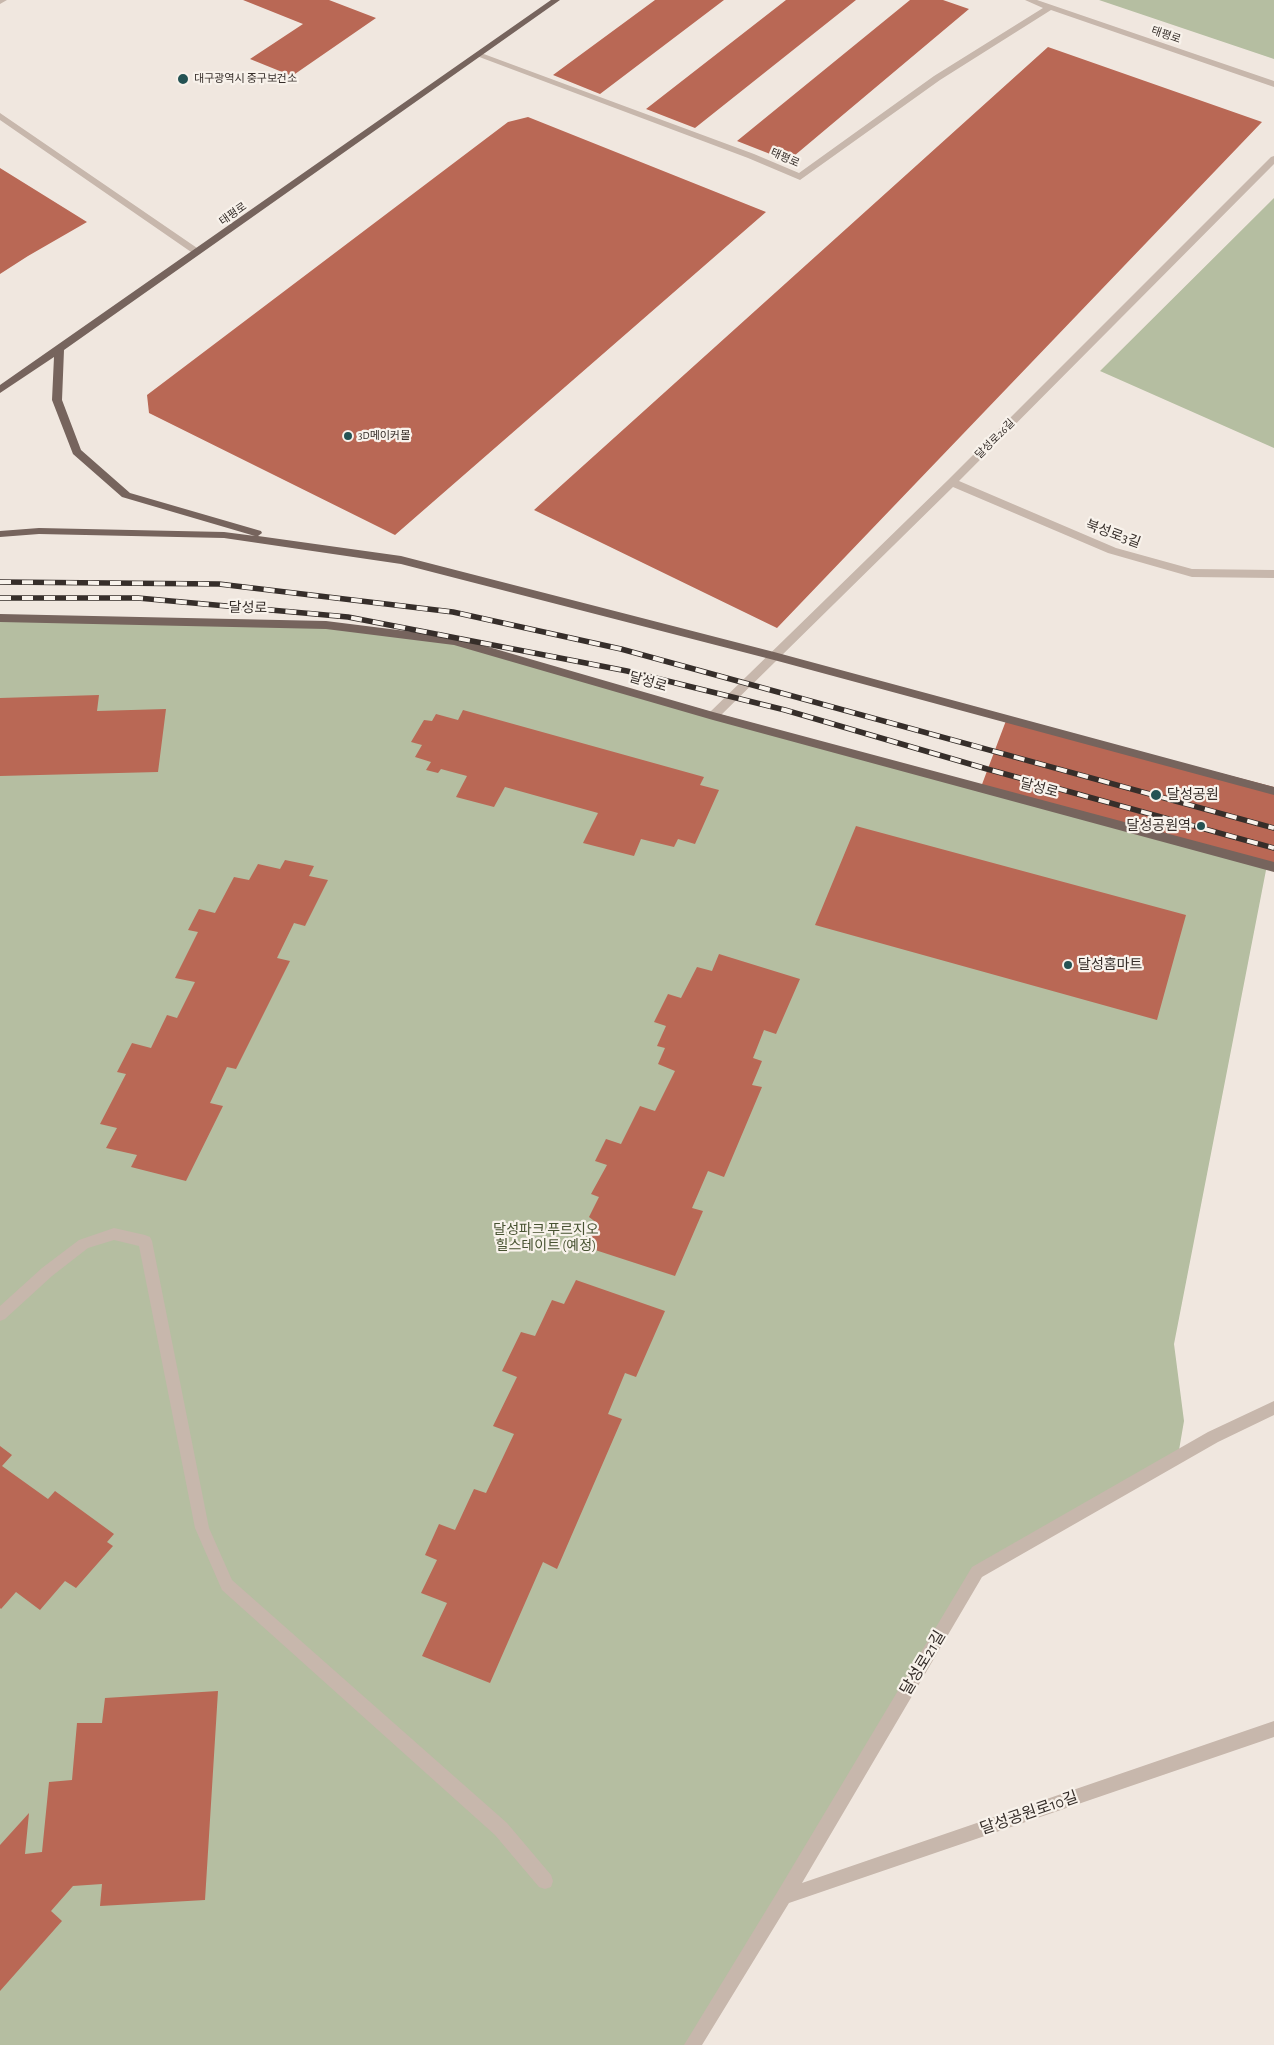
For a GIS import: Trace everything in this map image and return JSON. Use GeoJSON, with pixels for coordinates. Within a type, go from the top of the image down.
{"type":"FeatureCollection","features":[{"type":"Feature","properties":{"kind":"main road","name":"태평로"},"geometry":{"type":"LineString","coordinates":[[0,390],[556,0]]}},
{"type":"Feature","properties":{"kind":"main road"},"geometry":{"type":"LineString","coordinates":[[59,349],[57,400],[77,452],[126,495],[300,546]]}},
{"type":"Feature","properties":{"kind":"main road"},"geometry":{"type":"LineString","coordinates":[[0,534],[39,531],[224,535],[401,560],[774,656],[1274,791]]}},
{"type":"Feature","properties":{"kind":"main road","name":"달성로"},"geometry":{"type":"LineString","coordinates":[[0,618],[326,625],[444,640],[712,716],[1274,867]]}},
{"type":"Feature","properties":{"kind":"street","name":"태평로"},"geometry":{"type":"LineString","coordinates":[[1029,0],[1274,84]]}},
{"type":"Feature","properties":{"kind":"street","name":"태평로"},"geometry":{"type":"LineString","coordinates":[[478,55],[752,156],[800,177],[937,78],[1050,7]]}},
{"type":"Feature","properties":{"kind":"street"},"geometry":{"type":"LineString","coordinates":[[0,116],[197,252]]}},
{"type":"Feature","properties":{"kind":"street","name":"달성로26길"},"geometry":{"type":"LineString","coordinates":[[712,716],[952,482],[1274,159]]}},
{"type":"Feature","properties":{"kind":"street","name":"북성로3길"},"geometry":{"type":"LineString","coordinates":[[952,482],[1112,551],[1192,573],[1274,574]]}},
{"type":"Feature","properties":{"kind":"street"},"geometry":{"type":"LineString","coordinates":[[0,1315],[47,1272],[84,1244],[114,1234],[145,1241],[202,1528],[227,1585],[501,1829],[545,1881]]}},
{"type":"Feature","properties":{"kind":"street","name":"달성로21길"},"geometry":{"type":"LineString","coordinates":[[692,2045],[784,1897],[976,1572],[1213,1437],[1274,1408]]}},
{"type":"Feature","properties":{"kind":"street","name":"달성공원로10길"},"geometry":{"type":"LineString","coordinates":[[784,1897],[1274,1729]]}},
{"type":"Feature","properties":{"kind":"green space"},"geometry":{"type":"Polygon","coordinates":[[[1099,0],[1274,0],[1274,59],[1099,0]]]}},
{"type":"Feature","properties":{"kind":"green space"},"geometry":{"type":"Polygon","coordinates":[[[1274,198],[1274,448],[1100,371],[1274,198]]]}},
{"type":"Feature","properties":{"kind":"green space","name":"달성파크 푸르지오 힐스테이트 (예정)"},"geometry":{"type":"Polygon","coordinates":[[[0,618],[326,625],[454,641],[1267,865],[1174,1344],[1184,1421],[1178,1456],[977,1572],[692,2045],[0,2045],[0,618]]]}},
{"type":"Feature","properties":{"kind":"building"},"geometry":{"type":"Polygon","coordinates":[[[243,0],[329,0],[376,18],[292,76],[250,59],[303,24],[243,0]]]}},
{"type":"Feature","properties":{"kind":"building"},"geometry":{"type":"Polygon","coordinates":[[[655,0],[724,0],[600,94],[553,75],[655,0]]]}},
{"type":"Feature","properties":{"kind":"building"},"geometry":{"type":"Polygon","coordinates":[[[786,0],[856,0],[695,128],[646,109],[786,0]]]}},
{"type":"Feature","properties":{"kind":"building"},"geometry":{"type":"Polygon","coordinates":[[[910,0],[943,0],[969,9],[788,161],[737,141],[910,0]]]}},
{"type":"Feature","properties":{"kind":"building"},"geometry":{"type":"Polygon","coordinates":[[[1048,47],[1262,122],[777,628],[534,510],[1048,47]]]}},
{"type":"Feature","properties":{"kind":"building"},"geometry":{"type":"Polygon","coordinates":[[[528,117],[766,212],[395,535],[149,413],[147,395],[508,122],[528,117]]]}},
{"type":"Feature","properties":{"kind":"building"},"geometry":{"type":"Polygon","coordinates":[[[0,168],[87,222],[0,274],[0,168]]]}},
{"type":"Feature","properties":{"kind":"building"},"geometry":{"type":"Polygon","coordinates":[[[99,695],[97,711],[166,709],[158,772],[0,776],[0,698],[99,695]]]}},
{"type":"Feature","properties":{"kind":"building"},"geometry":{"type":"Polygon","coordinates":[[[463,710],[704,777],[700,785],[719,790],[695,844],[678,839],[674,847],[641,839],[634,856],[583,843],[598,813],[505,787],[494,807],[456,797],[467,776],[441,769],[438,773],[426,770],[431,762],[415,757],[422,745],[411,742],[424,720],[432,721],[436,714],[458,720],[463,710]]]}},
{"type":"Feature","properties":{"kind":"building","name":"달성공원역"},"geometry":{"type":"Polygon","coordinates":[[[1007,718],[1274,787],[1274,865],[981,787],[1007,718]]]}},
{"type":"Feature","properties":{"kind":"building"},"geometry":{"type":"Polygon","coordinates":[[[856,826],[1186,915],[1157,1020],[815,925],[856,826]]]}},
{"type":"Feature","properties":{"kind":"building"},"geometry":{"type":"Polygon","coordinates":[[[285,860],[314,866],[309,876],[328,880],[305,926],[294,923],[277,958],[290,961],[236,1069],[227,1067],[210,1103],[223,1106],[186,1181],[131,1167],[137,1155],[106,1148],[117,1128],[100,1124],[126,1074],[117,1072],[132,1043],[151,1048],[167,1015],[177,1018],[195,982],[175,978],[198,932],[188,930],[199,909],[215,913],[234,877],[249,880],[258,864],[280,869],[285,860]]]}},
{"type":"Feature","properties":{"kind":"building"},"geometry":{"type":"Polygon","coordinates":[[[719,954],[800,979],[776,1034],[764,1030],[753,1058],[762,1061],[752,1085],[762,1087],[724,1177],[708,1171],[692,1208],[703,1211],[675,1276],[586,1247],[597,1223],[589,1217],[599,1197],[591,1194],[607,1165],[595,1161],[606,1139],[621,1144],[640,1106],[655,1111],[675,1071],[658,1064],[665,1048],[657,1046],[666,1026],[654,1022],[668,994],[681,998],[697,967],[712,971],[719,954]]]}},
{"type":"Feature","properties":{"kind":"building"},"geometry":{"type":"Polygon","coordinates":[[[576,1280],[665,1311],[636,1377],[625,1373],[608,1414],[622,1419],[557,1569],[543,1562],[490,1683],[422,1656],[447,1603],[421,1593],[437,1560],[425,1555],[439,1524],[455,1530],[474,1489],[486,1493],[514,1434],[493,1426],[517,1377],[502,1371],[521,1332],[535,1336],[552,1300],[564,1304],[576,1280]]]}},
{"type":"Feature","properties":{"kind":"building"},"geometry":{"type":"Polygon","coordinates":[[[0,1446],[12,1455],[2,1466],[48,1499],[55,1491],[114,1534],[107,1542],[113,1546],[76,1588],[65,1581],[40,1610],[16,1592],[0,1608],[0,1446]]]}},
{"type":"Feature","properties":{"kind":"building"},"geometry":{"type":"Polygon","coordinates":[[[218,1691],[205,1900],[100,1906],[102,1884],[73,1886],[51,1911],[62,1921],[0,1991],[0,1845],[29,1813],[25,1854],[42,1852],[49,1782],[72,1780],[77,1723],[102,1723],[105,1698],[218,1691]]]}},
{"type":"Feature","properties":{"kind":"railway"},"geometry":{"type":"LineString","coordinates":[[0,582],[219,584],[453,612],[621,649],[1274,828]]}},
{"type":"Feature","properties":{"kind":"railway"},"geometry":{"type":"LineString","coordinates":[[0,598],[138,598],[348,617],[627,671],[785,710],[987,769],[1274,848]]}},
{"type":"Feature","properties":{"kind":"place","name":"대구광역시 중구보건소"},"geometry":{"type":"Point","coordinates":[183,79]}},
{"type":"Feature","properties":{"kind":"place","name":"3D메이커몰"},"geometry":{"type":"Point","coordinates":[348,436]}},
{"type":"Feature","properties":{"kind":"place","name":"달성공원"},"geometry":{"type":"Point","coordinates":[1156,795]}},
{"type":"Feature","properties":{"kind":"place","name":"달성공원역"},"geometry":{"type":"Point","coordinates":[1201,826]}},
{"type":"Feature","properties":{"kind":"place","name":"달성홈마트"},"geometry":{"type":"Point","coordinates":[1068,965]}}]}
